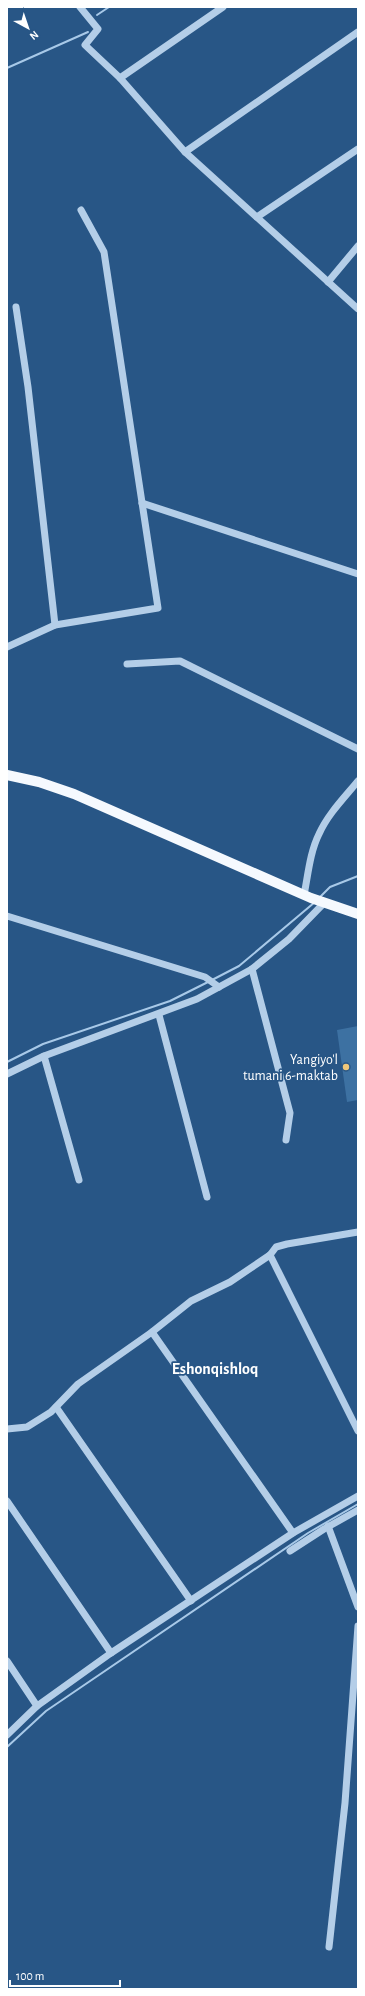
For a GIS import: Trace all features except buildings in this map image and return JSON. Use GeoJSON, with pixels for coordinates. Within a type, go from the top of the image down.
{"type":"FeatureCollection","features":[{"type":"Feature","properties":{"kind":"main road"},"geometry":{"type":"LineString","coordinates":[[7,775],[39,782],[74,794],[307,896],[358,914]]}},
{"type":"Feature","properties":{"kind":"street"},"geometry":{"type":"LineString","coordinates":[[80,7],[98,29],[85,45],[120,78],[185,152],[358,309]]}},
{"type":"Feature","properties":{"kind":"street"},"geometry":{"type":"LineString","coordinates":[[120,78],[223,7]]}},
{"type":"Feature","properties":{"kind":"street"},"geometry":{"type":"LineString","coordinates":[[185,152],[358,32]]}},
{"type":"Feature","properties":{"kind":"street"},"geometry":{"type":"LineString","coordinates":[[256,217],[358,149]]}},
{"type":"Feature","properties":{"kind":"street"},"geometry":{"type":"LineString","coordinates":[[7,647],[54,625],[158,608],[104,252],[81,210]]}},
{"type":"Feature","properties":{"kind":"street"},"geometry":{"type":"LineString","coordinates":[[328,282],[358,246]]}},
{"type":"Feature","properties":{"kind":"street"},"geometry":{"type":"LineString","coordinates":[[16,307],[28,387],[54,625]]}},
{"type":"Feature","properties":{"kind":"street"},"geometry":{"type":"LineString","coordinates":[[142,503],[358,574]]}},
{"type":"Feature","properties":{"kind":"street"},"geometry":{"type":"LineString","coordinates":[[127,664],[180,661],[358,749]]}},
{"type":"Feature","properties":{"kind":"street"},"geometry":{"type":"LineString","coordinates":[[307,896],[309,866],[318,834],[331,813],[358,781]]}},
{"type":"Feature","properties":{"kind":"street"},"geometry":{"type":"LineString","coordinates":[[7,1074],[44,1056],[159,1015],[197,999],[252,969],[289,939],[324,903]]}},
{"type":"Feature","properties":{"kind":"street"},"geometry":{"type":"LineString","coordinates":[[7,916],[205,977],[219,987]]}},
{"type":"Feature","properties":{"kind":"street"},"geometry":{"type":"LineString","coordinates":[[252,969],[290,1113],[286,1140]]}},
{"type":"Feature","properties":{"kind":"street"},"geometry":{"type":"LineString","coordinates":[[159,1015],[207,1198]]}},
{"type":"Feature","properties":{"kind":"street"},"geometry":{"type":"LineString","coordinates":[[44,1056],[80,1180]]}},
{"type":"Feature","properties":{"kind":"street"},"geometry":{"type":"LineString","coordinates":[[7,1430],[27,1427],[56,1407],[78,1384],[152,1332],[191,1301],[230,1282],[270,1255],[276,1247],[358,1232]]}},
{"type":"Feature","properties":{"kind":"street"},"geometry":{"type":"LineString","coordinates":[[270,1255],[358,1431]]}},
{"type":"Feature","properties":{"kind":"street"},"geometry":{"type":"LineString","coordinates":[[152,1332],[293,1533]]}},
{"type":"Feature","properties":{"kind":"street"},"geometry":{"type":"LineString","coordinates":[[56,1407],[191,1601]]}},
{"type":"Feature","properties":{"kind":"street"},"geometry":{"type":"LineString","coordinates":[[7,1735],[37,1706],[110,1653],[293,1533],[358,1496]]}},
{"type":"Feature","properties":{"kind":"street"},"geometry":{"type":"LineString","coordinates":[[7,1501],[110,1653]]}},
{"type":"Feature","properties":{"kind":"street"},"geometry":{"type":"LineString","coordinates":[[290,1551],[328,1526],[358,1510]]}},
{"type":"Feature","properties":{"kind":"street"},"geometry":{"type":"LineString","coordinates":[[328,1526],[358,1607]]}},
{"type":"Feature","properties":{"kind":"street"},"geometry":{"type":"LineString","coordinates":[[329,1947],[345,1803],[358,1626]]}},
{"type":"Feature","properties":{"kind":"street"},"geometry":{"type":"LineString","coordinates":[[7,1661],[37,1706]]}},
{"type":"Feature","properties":{"kind":"shaded area"},"geometry":{"type":"Polygon","coordinates":[[[358,1026],[358,1100],[347,1102],[337,1030],[358,1026]]]}},
{"type":"Feature","properties":{"kind":"waterway"},"geometry":{"type":"LineString","coordinates":[[97,15],[109,7]]}},
{"type":"Feature","properties":{"kind":"waterway"},"geometry":{"type":"LineString","coordinates":[[7,68],[88,32]]}},
{"type":"Feature","properties":{"kind":"waterway"},"geometry":{"type":"LineString","coordinates":[[319,898],[330,887],[358,876]]}},
{"type":"Feature","properties":{"kind":"waterway"},"geometry":{"type":"LineString","coordinates":[[212,980],[239,966],[315,902]]}},
{"type":"Feature","properties":{"kind":"waterway"},"geometry":{"type":"LineString","coordinates":[[7,1062],[43,1044],[170,1001],[208,982]]}},
{"type":"Feature","properties":{"kind":"waterway"},"geometry":{"type":"LineString","coordinates":[[7,1747],[46,1711],[308,1533],[358,1504]]}},
{"type":"Feature","properties":{"kind":"place","name":"Yangiyo'l tumani 6-maktab"},"geometry":{"type":"Point","coordinates":[346,1067]}},
{"type":"Feature","properties":{"kind":"district","name":"Eshonqishloq"},"geometry":{"type":"Point","coordinates":[215,1368]}}]}
